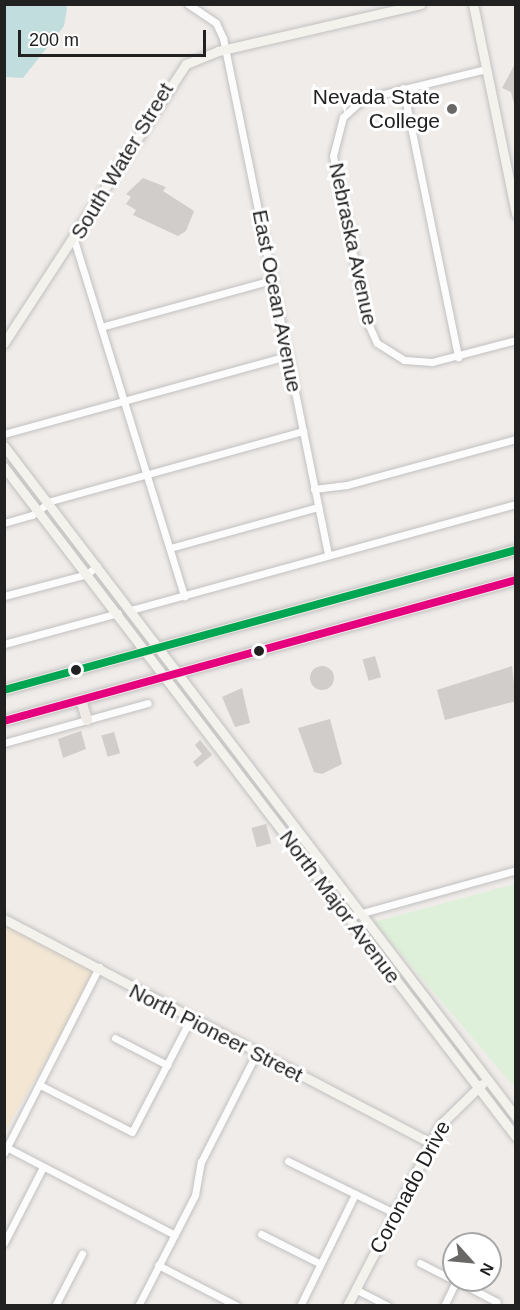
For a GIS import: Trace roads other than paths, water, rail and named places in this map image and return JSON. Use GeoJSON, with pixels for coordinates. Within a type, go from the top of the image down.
{"type":"FeatureCollection","features":[{"type":"Feature","properties":{"kind":"main road"},"geometry":{"type":"LineString","coordinates":[[4,690],[516,550]]}},
{"type":"Feature","properties":{"kind":"main road"},"geometry":{"type":"LineString","coordinates":[[4,721],[516,580]]}},
{"type":"Feature","properties":{"kind":"main road"},"geometry":{"type":"LineString","coordinates":[[81,700],[87,720]]}},
{"type":"Feature","properties":{"kind":"street","name":"East Ocean Avenue"},"geometry":{"type":"LineString","coordinates":[[188,4],[219,28],[225,49],[328,554]]}},
{"type":"Feature","properties":{"kind":"street","name":"South Water Street"},"geometry":{"type":"LineString","coordinates":[[4,343],[74,240],[171,80],[196,57],[421,4]]}},
{"type":"Feature","properties":{"kind":"street"},"geometry":{"type":"LineString","coordinates":[[473,4],[516,214]]}},
{"type":"Feature","properties":{"kind":"street","name":"Nebraska Avenue"},"geometry":{"type":"LineString","coordinates":[[486,69],[404,88],[351,108],[334,142],[363,304],[372,336],[388,353],[413,363],[458,357],[516,340]]}},
{"type":"Feature","properties":{"kind":"street"},"geometry":{"type":"LineString","coordinates":[[404,88],[458,357]]}},
{"type":"Feature","properties":{"kind":"street"},"geometry":{"type":"LineString","coordinates":[[74,240],[184,596]]}},
{"type":"Feature","properties":{"kind":"street"},"geometry":{"type":"LineString","coordinates":[[101,327],[272,280]]}},
{"type":"Feature","properties":{"kind":"street"},"geometry":{"type":"LineString","coordinates":[[4,434],[288,356]]}},
{"type":"Feature","properties":{"kind":"street"},"geometry":{"type":"LineString","coordinates":[[4,523],[38,510],[48,503],[303,431]]}},
{"type":"Feature","properties":{"kind":"street"},"geometry":{"type":"LineString","coordinates":[[314,489],[347,485],[516,439]]}},
{"type":"Feature","properties":{"kind":"street","name":"North Major Avenue"},"geometry":{"type":"LineString","coordinates":[[4,446],[516,1117]]}},
{"type":"Feature","properties":{"kind":"street","name":"North Major Avenue"},"geometry":{"type":"LineString","coordinates":[[4,467],[118,613],[516,1137]]}},
{"type":"Feature","properties":{"kind":"street"},"geometry":{"type":"LineString","coordinates":[[131,610],[516,504]]}},
{"type":"Feature","properties":{"kind":"street"},"geometry":{"type":"LineString","coordinates":[[170,548],[318,507]]}},
{"type":"Feature","properties":{"kind":"street"},"geometry":{"type":"LineString","coordinates":[[4,596],[87,574],[97,566]]}},
{"type":"Feature","properties":{"kind":"street"},"geometry":{"type":"LineString","coordinates":[[4,644],[118,613]]}},
{"type":"Feature","properties":{"kind":"street"},"geometry":{"type":"LineString","coordinates":[[4,742],[148,703]]}},
{"type":"Feature","properties":{"kind":"street"},"geometry":{"type":"LineString","coordinates":[[266,809],[276,802]]}},
{"type":"Feature","properties":{"kind":"street"},"geometry":{"type":"LineString","coordinates":[[312,869],[322,862]]}},
{"type":"Feature","properties":{"kind":"street"},"geometry":{"type":"LineString","coordinates":[[348,917],[516,870]]}},
{"type":"Feature","properties":{"kind":"street","name":"North Pioneer Street"},"geometry":{"type":"LineString","coordinates":[[4,920],[99,967],[112,980],[431,1143]]}},
{"type":"Feature","properties":{"kind":"street"},"geometry":{"type":"LineString","coordinates":[[99,967],[6,1150],[174,1235]]}},
{"type":"Feature","properties":{"kind":"street"},"geometry":{"type":"LineString","coordinates":[[394,978],[404,970]]}},
{"type":"Feature","properties":{"kind":"street"},"geometry":{"type":"LineString","coordinates":[[40,1085],[132,1132],[190,1020]]}},
{"type":"Feature","properties":{"kind":"street"},"geometry":{"type":"LineString","coordinates":[[115,1038],[166,1065]]}},
{"type":"Feature","properties":{"kind":"street"},"geometry":{"type":"LineString","coordinates":[[138,1305],[195,1195],[201,1162],[256,1054]]}},
{"type":"Feature","properties":{"kind":"street","name":"Coronado Drive"},"geometry":{"type":"LineString","coordinates":[[347,1305],[431,1143],[454,1107],[487,1080]]}},
{"type":"Feature","properties":{"kind":"street"},"geometry":{"type":"LineString","coordinates":[[288,1161],[394,1213]]}},
{"type":"Feature","properties":{"kind":"street"},"geometry":{"type":"LineString","coordinates":[[4,1243],[43,1167]]}},
{"type":"Feature","properties":{"kind":"street"},"geometry":{"type":"LineString","coordinates":[[300,1305],[355,1194]]}},
{"type":"Feature","properties":{"kind":"street"},"geometry":{"type":"LineString","coordinates":[[261,1234],[319,1263]]}},
{"type":"Feature","properties":{"kind":"street"},"geometry":{"type":"LineString","coordinates":[[55,1305],[82,1254]]}},
{"type":"Feature","properties":{"kind":"street"},"geometry":{"type":"LineString","coordinates":[[420,1263],[442,1274]]}},
{"type":"Feature","properties":{"kind":"street"},"geometry":{"type":"LineString","coordinates":[[158,1265],[237,1305]]}},
{"type":"Feature","properties":{"kind":"street"},"geometry":{"type":"LineString","coordinates":[[355,1289],[388,1305]]}},
{"type":"Feature","properties":{"kind":"street"},"geometry":{"type":"LineString","coordinates":[[478,1292],[498,1302]]}},
{"type":"Feature","properties":{"kind":"water"},"geometry":{"type":"Polygon","coordinates":[[[4,5],[66,5],[64,26],[23,78],[5,77],[4,5]]]}},
{"type":"Feature","properties":{"kind":"place","name":"Nevada State College"},"geometry":{"type":"Point","coordinates":[452,109]}}]}
